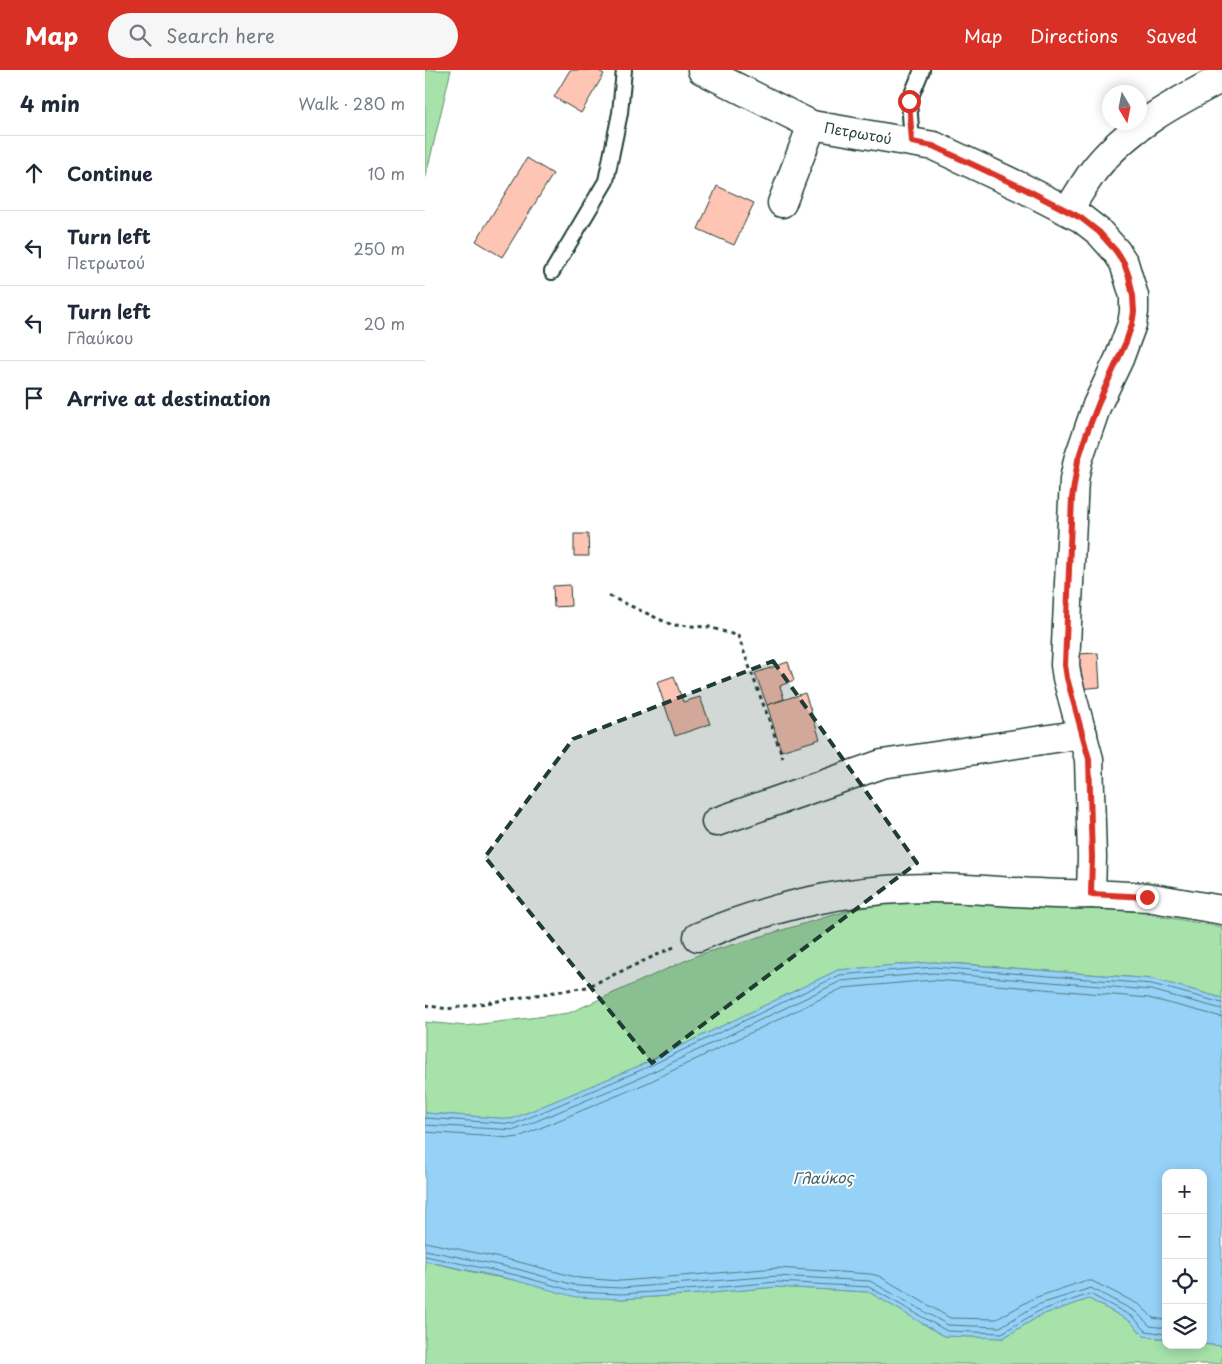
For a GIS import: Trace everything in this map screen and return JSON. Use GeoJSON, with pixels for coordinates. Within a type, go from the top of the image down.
{"type":"FeatureCollection","features":[{"type":"Feature","properties":{"kind":"street","name":"Πετρωτού"},"geometry":{"type":"LineString","coordinates":[[701,70],[812,124],[933,146],[1068,210],[1099,232],[1124,263],[1133,296],[1134,312],[1126,342],[1086,435],[1074,480],[1072,498],[1070,582],[1065,651],[1067,678],[1089,759],[1091,894]]}},
{"type":"Feature","properties":{"kind":"street"},"geometry":{"type":"LineString","coordinates":[[1068,210],[1096,168],[1128,135],[1172,105],[1222,78]]}},
{"type":"Feature","properties":{"kind":"street"},"geometry":{"type":"LineString","coordinates":[[782,203],[812,124]]}},
{"type":"Feature","properties":{"kind":"street"},"geometry":{"type":"LineString","coordinates":[[716,822],[882,764],[1083,734]]}},
{"type":"Feature","properties":{"kind":"street"},"geometry":{"type":"LineString","coordinates":[[698,937],[769,910],[809,901],[861,893],[933,888],[1147,897],[1222,910]]}},
{"type":"Feature","properties":{"kind":"lane"},"geometry":{"type":"LineString","coordinates":[[552,272],[606,181],[620,113],[624,70]]}},
{"type":"Feature","properties":{"kind":"lane"},"geometry":{"type":"LineString","coordinates":[[912,142],[909,101],[922,70]]}},
{"type":"Feature","properties":{"kind":"path"},"geometry":{"type":"LineString","coordinates":[[609,596],[672,625],[709,627],[738,636],[783,758]]}},
{"type":"Feature","properties":{"kind":"path"},"geometry":{"type":"LineString","coordinates":[[425,1005],[447,1009],[587,987],[698,937]]}},
{"type":"Feature","properties":{"kind":"highlighted area"},"geometry":{"type":"Polygon","coordinates":[[[773,661],[917,863],[652,1063],[485,857],[573,739],[773,661]]]}},
{"type":"Feature","properties":{"kind":"green space"},"geometry":{"type":"Polygon","coordinates":[[[425,70],[451,70],[425,180],[425,70]]]}},
{"type":"Feature","properties":{"kind":"green space"},"geometry":{"type":"Polygon","coordinates":[[[894,897],[1086,903],[1222,927],[1222,998],[1153,979],[963,964],[933,962],[838,970],[639,1066],[512,1119],[425,1113],[425,1022],[466,1026],[569,1013],[698,955],[894,897]]]}},
{"type":"Feature","properties":{"kind":"green space"},"geometry":{"type":"Polygon","coordinates":[[[425,1261],[486,1275],[621,1299],[776,1287],[869,1292],[945,1336],[1003,1338],[1041,1315],[1089,1299],[1130,1321],[1144,1336],[1162,1338],[1162,1349],[1207,1349],[1207,1344],[1222,1346],[1222,1364],[425,1364],[425,1261]]]}},
{"type":"Feature","properties":{"kind":"water","name":"Γλαύκος"},"geometry":{"type":"Polygon","coordinates":[[[933,962],[1153,979],[1222,998],[1222,1346],[1207,1344],[1207,1169],[1162,1169],[1162,1338],[1144,1336],[1130,1321],[1089,1299],[1041,1315],[1003,1338],[944,1336],[869,1292],[776,1287],[621,1299],[576,1297],[514,1280],[425,1261],[425,1113],[512,1119],[639,1066],[838,970],[933,962]]]}},
{"type":"Feature","properties":{"kind":"building"},"geometry":{"type":"Polygon","coordinates":[[[570,70],[597,70],[604,74],[581,113],[554,97],[570,70]]]}},
{"type":"Feature","properties":{"kind":"building"},"geometry":{"type":"Polygon","coordinates":[[[527,158],[553,174],[502,257],[476,241],[527,158]]]}},
{"type":"Feature","properties":{"kind":"building"},"geometry":{"type":"Polygon","coordinates":[[[717,186],[754,203],[734,245],[698,229],[717,186]]]}},
{"type":"Feature","properties":{"kind":"building"},"geometry":{"type":"Polygon","coordinates":[[[574,534],[588,534],[589,556],[574,556],[574,534]]]}},
{"type":"Feature","properties":{"kind":"building"},"geometry":{"type":"Polygon","coordinates":[[[570,585],[571,606],[554,607],[553,586],[570,585]]]}},
{"type":"Feature","properties":{"kind":"building"},"geometry":{"type":"Polygon","coordinates":[[[1098,653],[1100,687],[1079,689],[1077,654],[1098,653]]]}},
{"type":"Feature","properties":{"kind":"building"},"geometry":{"type":"Polygon","coordinates":[[[788,662],[794,680],[780,686],[784,699],[767,705],[755,673],[788,662]]]}},
{"type":"Feature","properties":{"kind":"building"},"geometry":{"type":"Polygon","coordinates":[[[674,676],[683,702],[700,697],[710,724],[675,736],[657,682],[674,676]]]}},
{"type":"Feature","properties":{"kind":"building"},"geometry":{"type":"Polygon","coordinates":[[[805,693],[820,739],[781,751],[767,705],[805,693]]]}},
{"type":"Feature","properties":{"kind":"route"},"geometry":{"type":"LineString","coordinates":[[909,101],[912,142],[933,146],[1023,188],[1081,218],[1099,232],[1116,251],[1124,263],[1129,277],[1133,296],[1134,312],[1132,324],[1086,435],[1074,480],[1065,665],[1089,759],[1092,857],[1091,894],[1147,897]]}}]}
